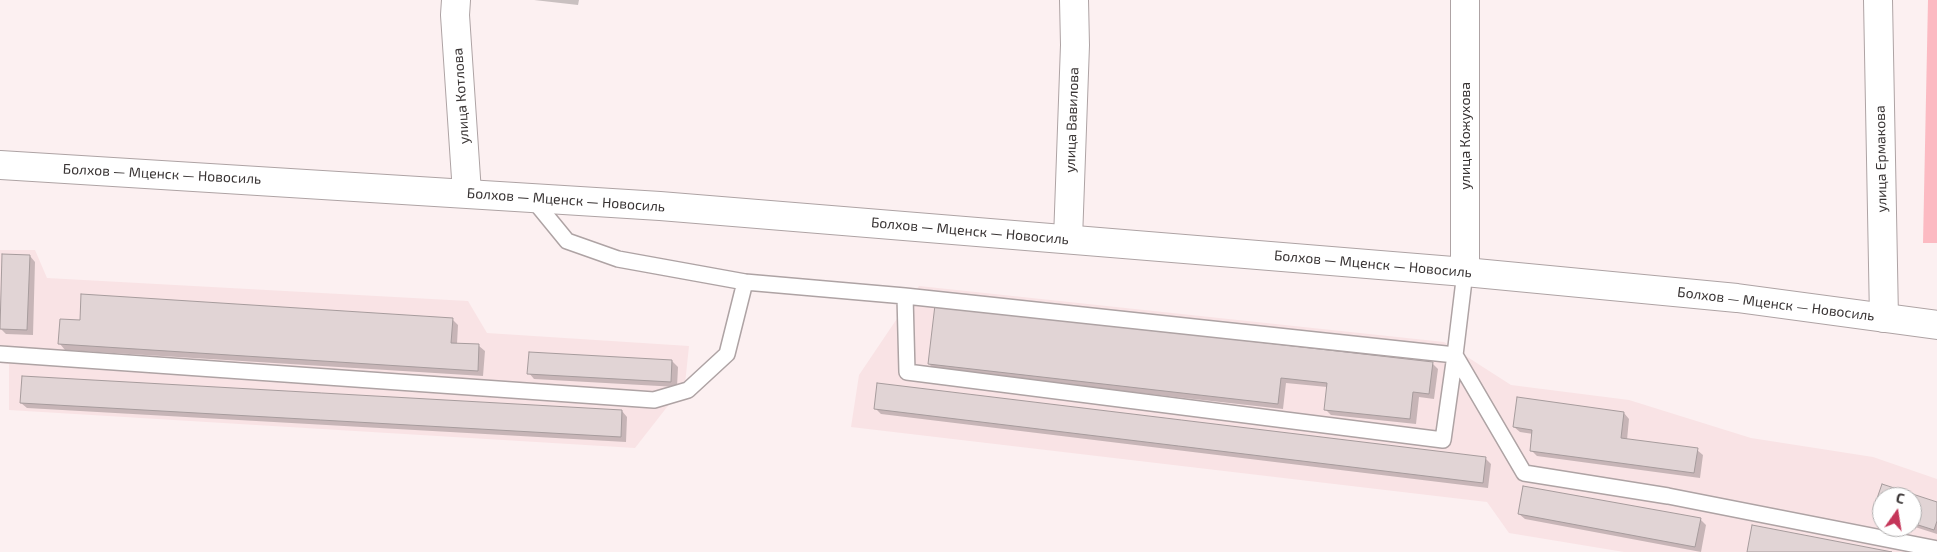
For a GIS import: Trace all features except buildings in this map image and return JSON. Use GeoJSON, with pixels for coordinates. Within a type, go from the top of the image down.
{"type":"FeatureCollection","features":[{"type":"Feature","properties":{"kind":"main road","name":"улица Котлова"},"geometry":{"type":"LineString","coordinates":[[456,0],[455,16],[468,193]]}},
{"type":"Feature","properties":{"kind":"main road","name":"улица Вавилова"},"geometry":{"type":"LineString","coordinates":[[1068,239],[1075,46],[1074,0]]}},
{"type":"Feature","properties":{"kind":"main road","name":"улица Кожухова"},"geometry":{"type":"LineString","coordinates":[[1465,0],[1465,272]]}},
{"type":"Feature","properties":{"kind":"main road","name":"улица Ермакова"},"geometry":{"type":"LineString","coordinates":[[1878,0],[1884,318]]}},
{"type":"Feature","properties":{"kind":"main road","name":"Болхов — Мценск — Новосиль"},"geometry":{"type":"LineString","coordinates":[[0,164],[531,197],[1068,239],[1465,272],[1737,298],[1937,325]]}},
{"type":"Feature","properties":{"kind":"lane"},"geometry":{"type":"LineString","coordinates":[[531,197],[567,241],[618,259],[746,282],[905,296],[1455,356]]}},
{"type":"Feature","properties":{"kind":"lane"},"geometry":{"type":"LineString","coordinates":[[905,296],[907,372],[1443,440],[1465,272]]}},
{"type":"Feature","properties":{"kind":"lane"},"geometry":{"type":"LineString","coordinates":[[0,354],[654,400],[688,390],[726,354],[746,282]]}},
{"type":"Feature","properties":{"kind":"lane"},"geometry":{"type":"LineString","coordinates":[[1455,356],[1524,473],[1668,496],[1937,549]]}},
{"type":"Feature","properties":{"kind":"shaded area"},"geometry":{"type":"Polygon","coordinates":[[[1928,0],[1937,0],[1937,243],[1923,243],[1928,0]]]}},
{"type":"Feature","properties":{"kind":"shaded area"},"geometry":{"type":"Polygon","coordinates":[[[0,250],[35,250],[47,278],[468,301],[487,333],[689,346],[685,384],[635,448],[9,410],[9,364],[0,363],[0,250]]]}},
{"type":"Feature","properties":{"kind":"shaded area"},"geometry":{"type":"Polygon","coordinates":[[[919,286],[1444,342],[1511,385],[1629,400],[1751,438],[1873,457],[1937,479],[1937,552],[1624,552],[1509,533],[1487,502],[851,427],[859,375],[919,286]]]}}]}
